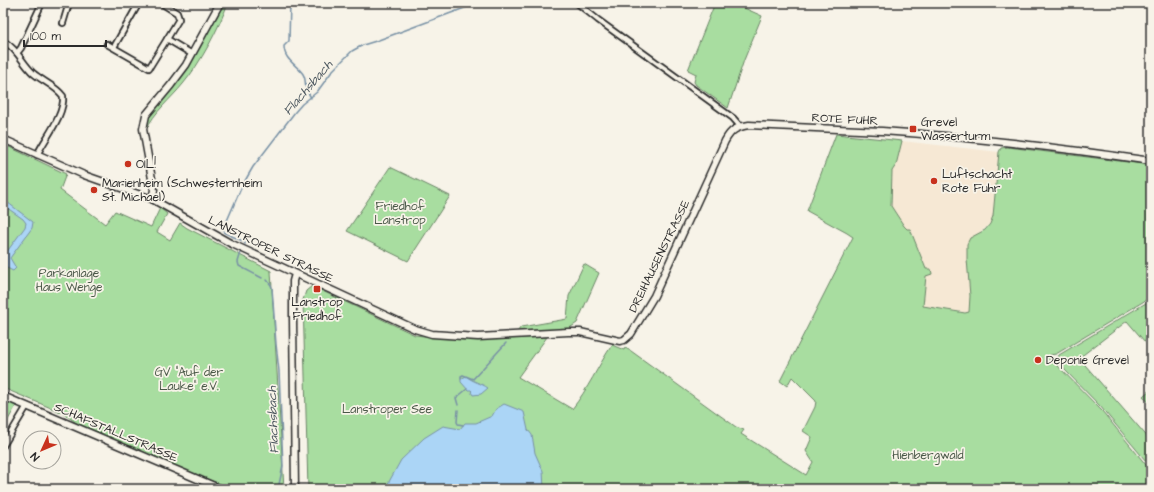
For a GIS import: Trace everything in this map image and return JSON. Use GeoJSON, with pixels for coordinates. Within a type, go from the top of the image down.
{"type":"FeatureCollection","features":[{"type":"Feature","properties":{"kind":"main road"},"geometry":{"type":"LineString","coordinates":[[152,199],[154,190],[143,129],[146,115],[171,85],[192,54],[220,3]]}},
{"type":"Feature","properties":{"kind":"main road","name":"ROTE FUHR"},"geometry":{"type":"LineString","coordinates":[[740,126],[749,125],[846,129],[935,136],[1082,152],[1151,162]]}},
{"type":"Feature","properties":{"kind":"main road","name":"DREIHAUSENSTRASSE"},"geometry":{"type":"LineString","coordinates":[[376,311],[415,329],[432,334],[478,337],[580,332],[624,340],[634,330],[654,296],[725,141],[732,130],[740,126]]}},
{"type":"Feature","properties":{"kind":"main road","name":"LANSTROPER STRASSE"},"geometry":{"type":"LineString","coordinates":[[3,139],[36,155],[84,175],[152,199],[230,243],[376,311]]}},
{"type":"Feature","properties":{"kind":"main road"},"geometry":{"type":"LineString","coordinates":[[295,274],[292,281],[295,489]]}},
{"type":"Feature","properties":{"kind":"main road","name":"SCHAFSTALLSTRASSE"},"geometry":{"type":"LineString","coordinates":[[3,396],[221,489]]}},
{"type":"Feature","properties":{"kind":"street"},"geometry":{"type":"LineString","coordinates":[[17,53],[21,48],[42,3]]}},
{"type":"Feature","properties":{"kind":"street"},"geometry":{"type":"LineString","coordinates":[[63,23],[69,3]]}},
{"type":"Feature","properties":{"kind":"street"},"geometry":{"type":"LineString","coordinates":[[114,47],[139,3]]}},
{"type":"Feature","properties":{"kind":"street"},"geometry":{"type":"LineString","coordinates":[[107,44],[150,68],[179,19],[177,13],[161,3]]}},
{"type":"Feature","properties":{"kind":"street"},"geometry":{"type":"LineString","coordinates":[[577,3],[598,20],[734,118],[740,126]]}},
{"type":"Feature","properties":{"kind":"street"},"geometry":{"type":"LineString","coordinates":[[167,39],[192,54]]}},
{"type":"Feature","properties":{"kind":"street"},"geometry":{"type":"LineString","coordinates":[[3,40],[14,49],[31,70],[63,96],[63,105],[60,113],[36,155]]}},
{"type":"Feature","properties":{"kind":"street"},"geometry":{"type":"LineString","coordinates":[[3,446],[27,406]]}},
{"type":"Feature","properties":{"kind":"shaded area"},"geometry":{"type":"Polygon","coordinates":[[[902,141],[999,152],[993,216],[990,224],[967,244],[970,296],[969,313],[923,306],[926,276],[931,269],[926,269],[910,229],[907,229],[904,226],[891,206],[892,171],[896,165],[902,141]]]}},
{"type":"Feature","properties":{"kind":"green space"},"geometry":{"type":"Polygon","coordinates":[[[220,3],[228,3],[202,56],[183,84],[153,117],[146,130],[143,129],[146,115],[167,91],[220,3]]]}},
{"type":"Feature","properties":{"kind":"green space"},"geometry":{"type":"Polygon","coordinates":[[[715,3],[733,3],[762,16],[744,60],[728,108],[696,85],[694,82],[696,74],[688,70],[715,3]]]}},
{"type":"Feature","properties":{"kind":"green space","name":"Hienbergwald"},"geometry":{"type":"Polygon","coordinates":[[[836,134],[902,141],[896,165],[892,171],[891,206],[904,226],[907,229],[910,229],[926,269],[931,269],[932,274],[926,276],[923,306],[965,313],[969,312],[970,296],[967,244],[970,238],[985,230],[990,224],[993,216],[999,152],[1001,148],[1008,147],[1151,165],[1151,297],[1056,354],[1050,355],[1049,359],[1054,362],[1102,411],[1151,471],[1151,489],[308,489],[303,300],[306,291],[312,286],[415,335],[442,338],[488,339],[547,337],[518,377],[572,409],[583,394],[612,345],[624,350],[625,348],[736,427],[744,430],[741,434],[806,475],[813,462],[806,451],[812,437],[803,431],[815,407],[816,401],[792,377],[787,386],[780,381],[853,237],[807,211],[836,134]]]}},
{"type":"Feature","properties":{"kind":"green space"},"geometry":{"type":"Polygon","coordinates":[[[3,144],[66,174],[60,190],[105,224],[115,211],[151,227],[160,208],[167,214],[157,232],[170,240],[180,223],[271,271],[284,489],[234,489],[151,459],[90,433],[63,413],[3,388],[3,144]]]}},
{"type":"Feature","properties":{"kind":"green space","name":"Friedhof Lanstrop"},"geometry":{"type":"Polygon","coordinates":[[[390,167],[450,196],[408,261],[347,231],[390,167]]]}},
{"type":"Feature","properties":{"kind":"green space"},"geometry":{"type":"Polygon","coordinates":[[[584,264],[599,273],[577,323],[568,329],[517,332],[521,327],[567,319],[569,296],[584,264]]]}},
{"type":"Feature","properties":{"kind":"green space"},"geometry":{"type":"Polygon","coordinates":[[[1151,300],[1151,349],[1127,321],[1079,358],[1151,441],[1151,467],[1100,406],[1057,360],[1059,355],[1151,300]]]}},
{"type":"Feature","properties":{"kind":"green space"},"geometry":{"type":"Polygon","coordinates":[[[1151,389],[1151,405],[1143,396],[1151,389]]]}},
{"type":"Feature","properties":{"kind":"green space"},"geometry":{"type":"Polygon","coordinates":[[[3,397],[18,402],[3,429],[3,397]]]}},
{"type":"Feature","properties":{"kind":"water"},"geometry":{"type":"Polygon","coordinates":[[[3,199],[33,222],[32,228],[10,258],[16,268],[13,271],[3,266],[3,257],[25,227],[26,223],[23,219],[3,205],[3,199]]]}},
{"type":"Feature","properties":{"kind":"water"},"geometry":{"type":"Polygon","coordinates":[[[466,376],[488,388],[481,394],[473,395],[471,392],[472,391],[468,390],[461,382],[461,379],[466,376]]]}},
{"type":"Feature","properties":{"kind":"water","name":"Lanstroper See"},"geometry":{"type":"Polygon","coordinates":[[[504,404],[524,412],[528,430],[532,435],[535,453],[543,471],[544,489],[385,489],[401,460],[424,438],[443,426],[460,429],[465,423],[476,423],[492,416],[496,409],[504,404]]]}},
{"type":"Feature","properties":{"kind":"waterway"},"geometry":{"type":"LineString","coordinates":[[290,3],[289,41],[284,46],[285,51],[288,58],[303,74],[306,89],[311,98]]}},
{"type":"Feature","properties":{"kind":"waterway","name":"Flachsbach"},"geometry":{"type":"LineString","coordinates":[[245,244],[245,242],[225,233],[223,230],[242,186],[253,167],[295,112],[302,104],[317,92],[333,70],[352,51],[363,45],[478,3]]}},
{"type":"Feature","properties":{"kind":"waterway","name":"Flachsbach"},"geometry":{"type":"LineString","coordinates":[[241,252],[238,262],[239,266],[262,278]]}},
{"type":"Feature","properties":{"kind":"waterway","name":"Flachsbach"},"geometry":{"type":"LineString","coordinates":[[267,280],[272,288],[279,371],[283,466],[278,489]]}},
{"type":"Feature","properties":{"kind":"waterway"},"geometry":{"type":"LineString","coordinates":[[461,379],[461,376],[463,375],[473,379],[506,343]]}},
{"type":"Feature","properties":{"kind":"waterway"},"geometry":{"type":"LineString","coordinates":[[458,405],[456,398],[467,389]]}},
{"type":"Feature","properties":{"kind":"waterway"},"geometry":{"type":"LineString","coordinates":[[458,410],[457,422],[458,424],[463,425]]}},
{"type":"Feature","properties":{"kind":"place","name":"Grevel Wasserturm"},"geometry":{"type":"Point","coordinates":[913,129]}},
{"type":"Feature","properties":{"kind":"place","name":"OIL!"},"geometry":{"type":"Point","coordinates":[128,164]}},
{"type":"Feature","properties":{"kind":"place","name":"Luftschacht Rote Fuhr"},"geometry":{"type":"Point","coordinates":[934,181]}},
{"type":"Feature","properties":{"kind":"place","name":"Marienheim (Schwesternheim St. Michael)"},"geometry":{"type":"Point","coordinates":[94,190]}},
{"type":"Feature","properties":{"kind":"place","name":"Lanstrop Friedhof"},"geometry":{"type":"Point","coordinates":[317,289]}},
{"type":"Feature","properties":{"kind":"place","name":"Deponie Grevel"},"geometry":{"type":"Point","coordinates":[1038,360]}},
{"type":"Feature","properties":{"kind":"park label","name":"Parkanlage Haus Wenge"},"geometry":{"type":"Point","coordinates":[69,280]}},
{"type":"Feature","properties":{"kind":"park label","name":"GV \"Auf der Lauke\" e.V."},"geometry":{"type":"Point","coordinates":[189,379]}}]}
